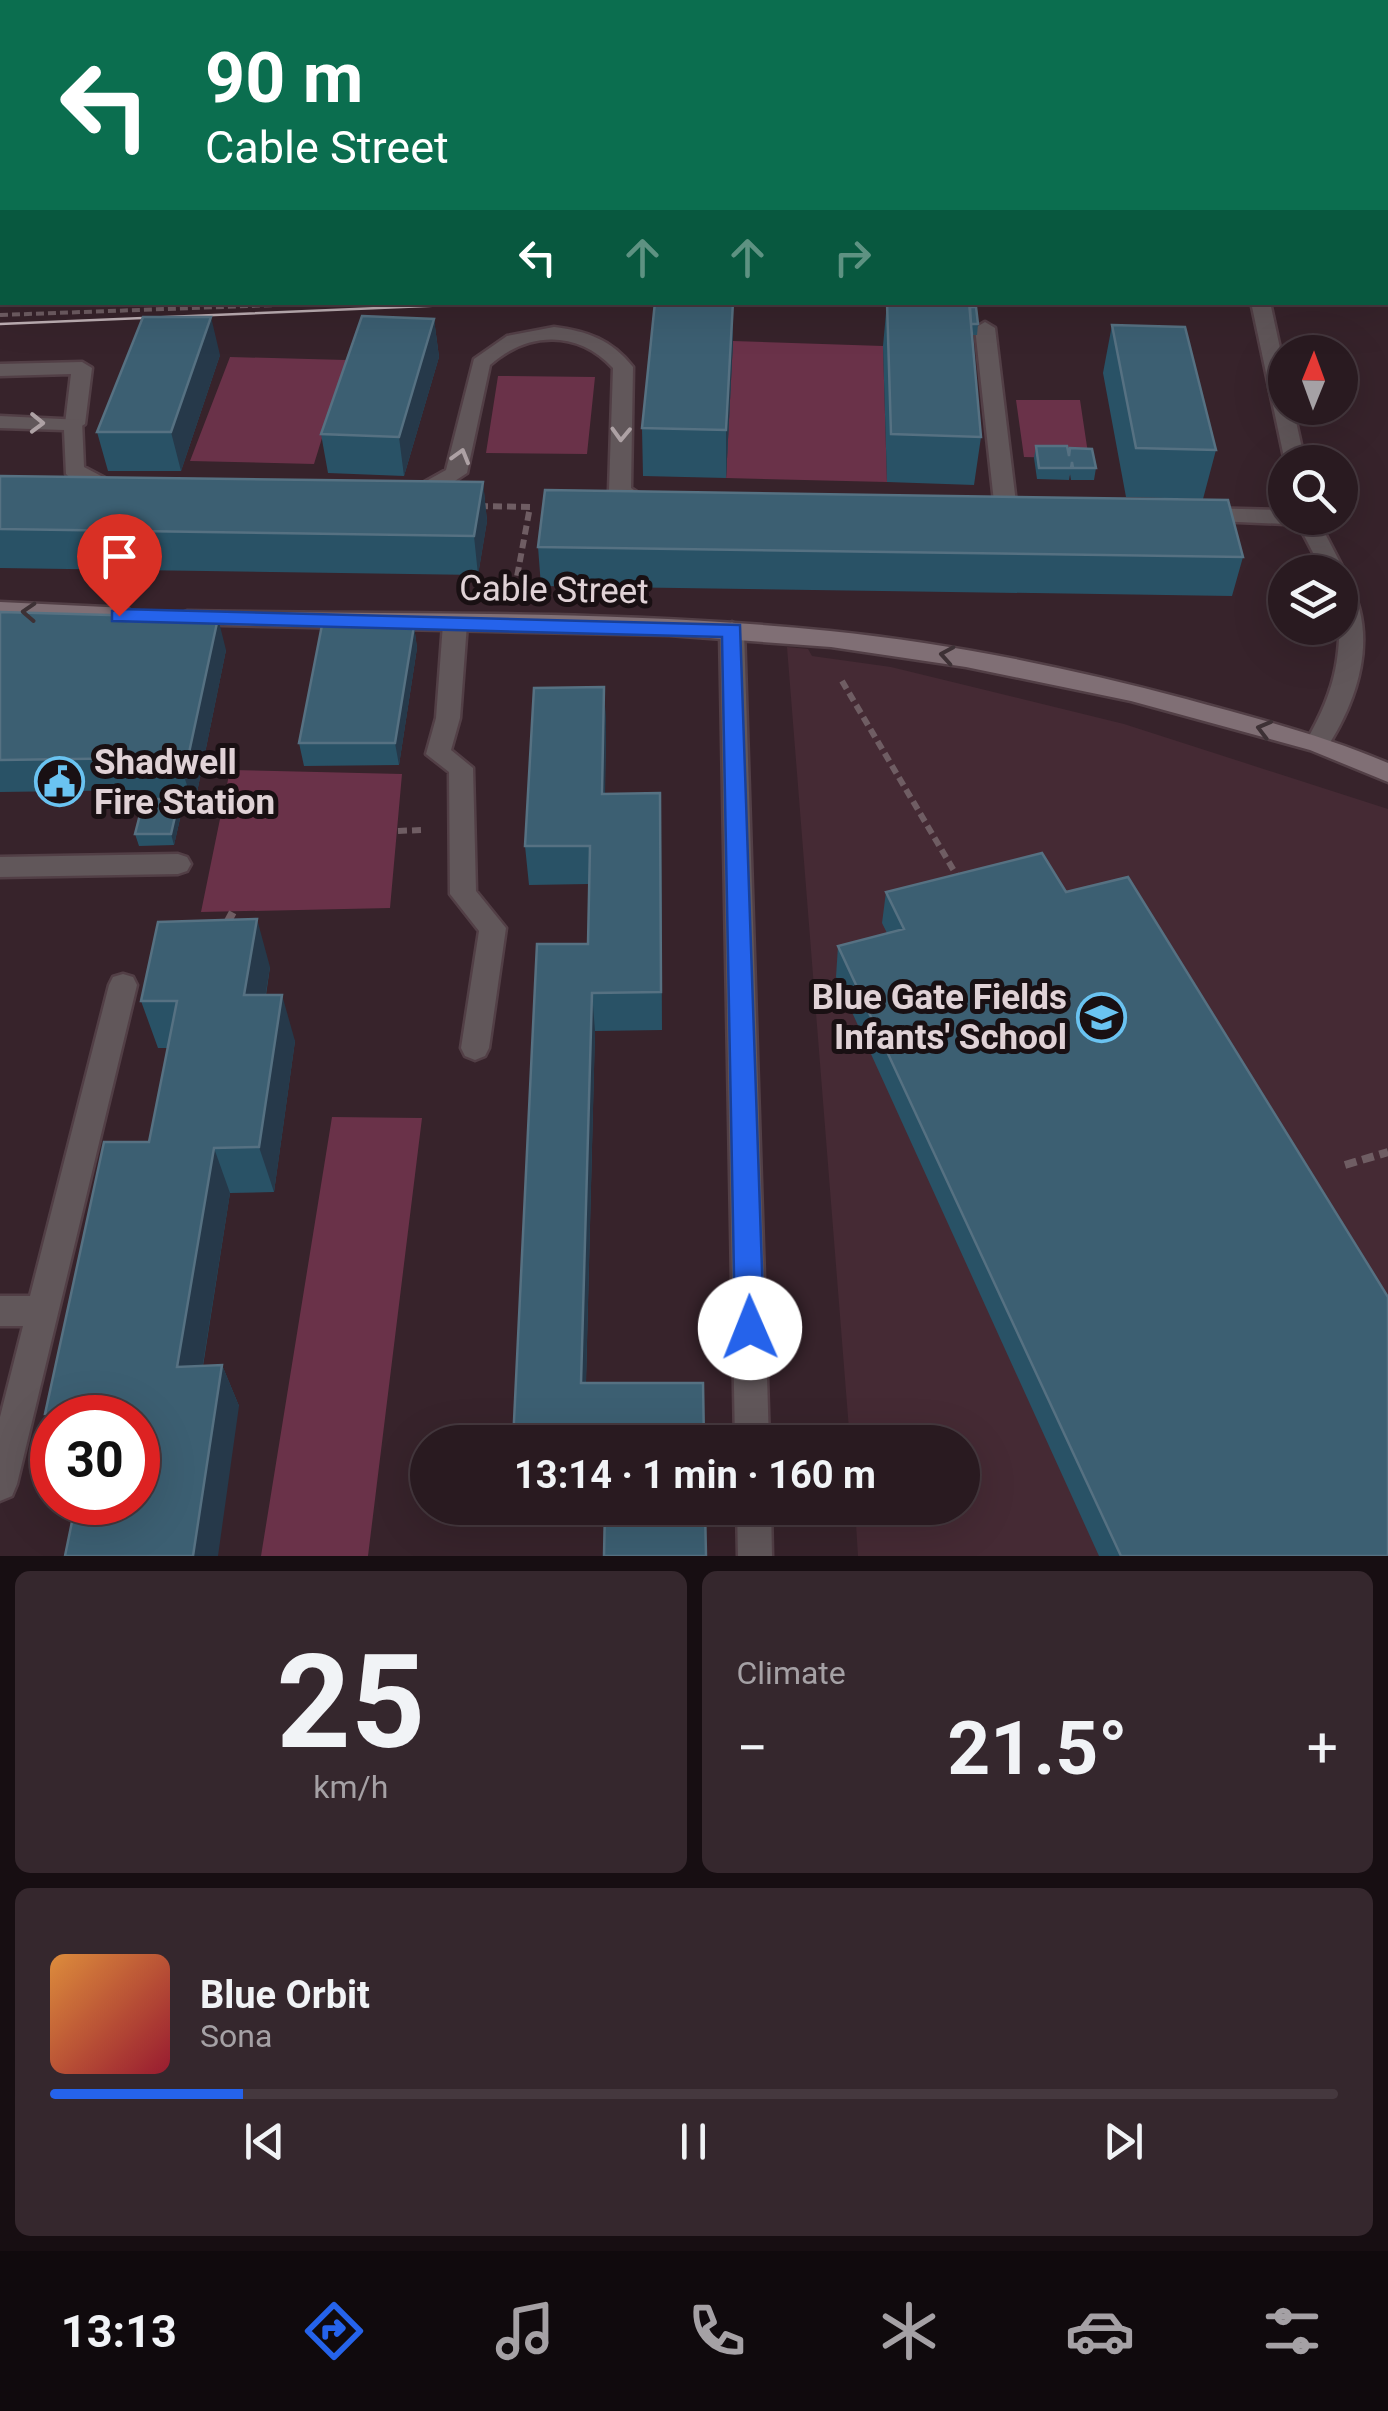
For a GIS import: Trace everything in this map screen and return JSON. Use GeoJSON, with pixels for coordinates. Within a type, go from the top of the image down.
{"type":"FeatureCollection","features":[{"type":"Feature","properties":{"kind":"main road","name":"Cable Street"},"geometry":{"type":"LineString","coordinates":[[0,610],[221,621],[732,630],[832,639],[1064,678],[1317,743],[1388,773]]}},
{"type":"Feature","properties":{"kind":"street"},"geometry":{"type":"LineString","coordinates":[[1261,305],[1290,445]]}},
{"type":"Feature","properties":{"kind":"street"},"geometry":{"type":"LineString","coordinates":[[985,328],[1007,511]]}},
{"type":"Feature","properties":{"kind":"street"},"geometry":{"type":"LineString","coordinates":[[396,497],[421,494],[456,474],[482,363],[491,352],[527,336],[565,333],[599,344],[623,367],[620,490],[636,502],[674,506]]}},
{"type":"Feature","properties":{"kind":"street"},"geometry":{"type":"LineString","coordinates":[[0,370],[82,368],[74,469],[84,478],[129,490]]}},
{"type":"Feature","properties":{"kind":"street"},"geometry":{"type":"LineString","coordinates":[[0,422],[75,424]]}},
{"type":"Feature","properties":{"kind":"street"},"geometry":{"type":"LineString","coordinates":[[1184,515],[1268,517]]}},
{"type":"Feature","properties":{"kind":"street"},"geometry":{"type":"LineString","coordinates":[[455,624],[448,718],[438,754],[461,768],[464,894],[493,928],[475,1048]]}},
{"type":"Feature","properties":{"kind":"street"},"geometry":{"type":"LineString","coordinates":[[732,630],[752,1425]]}},
{"type":"Feature","properties":{"kind":"street"},"geometry":{"type":"LineString","coordinates":[[1317,743],[1328,728],[1350,671],[1351,645]]}},
{"type":"Feature","properties":{"kind":"street"},"geometry":{"type":"LineString","coordinates":[[0,868],[178,864]]}},
{"type":"Feature","properties":{"kind":"street"},"geometry":{"type":"LineString","coordinates":[[0,1484],[123,985]]}},
{"type":"Feature","properties":{"kind":"street"},"geometry":{"type":"LineString","coordinates":[[0,1311],[44,1311]]}},
{"type":"Feature","properties":{"kind":"street"},"geometry":{"type":"LineString","coordinates":[[754,1525],[755,1556]]}},
{"type":"Feature","properties":{"kind":"path"},"geometry":{"type":"LineString","coordinates":[[0,314],[270,305]]}},
{"type":"Feature","properties":{"kind":"path"},"geometry":{"type":"LineString","coordinates":[[421,494],[463,506],[588,508],[624,496]]}},
{"type":"Feature","properties":{"kind":"path"},"geometry":{"type":"LineString","coordinates":[[514,592],[530,507]]}},
{"type":"Feature","properties":{"kind":"path"},"geometry":{"type":"LineString","coordinates":[[832,639],[828,658],[969,896]]}},
{"type":"Feature","properties":{"kind":"path"},"geometry":{"type":"LineString","coordinates":[[213,924],[230,923],[234,910]]}},
{"type":"Feature","properties":{"kind":"path"},"geometry":{"type":"LineString","coordinates":[[1345,1165],[1388,1152]]}},
{"type":"Feature","properties":{"kind":"shaded area"},"geometry":{"type":"Polygon","coordinates":[[[733,341],[883,346],[887,482],[726,478],[733,341]]]}},
{"type":"Feature","properties":{"kind":"shaded area"},"geometry":{"type":"Polygon","coordinates":[[[230,357],[346,360],[314,464],[190,461],[230,357]]]}},
{"type":"Feature","properties":{"kind":"shaded area"},"geometry":{"type":"Polygon","coordinates":[[[498,376],[595,377],[587,454],[486,453],[498,376]]]}},
{"type":"Feature","properties":{"kind":"shaded area"},"geometry":{"type":"Polygon","coordinates":[[[1016,400],[1080,400],[1089,460],[1069,476],[1065,458],[1024,457],[1016,400]]]}},
{"type":"Feature","properties":{"kind":"shaded area","name":"Blue Gate Fields Infants' School"},"geometry":{"type":"Polygon","coordinates":[[[787,647],[808,649],[812,656],[891,667],[1124,724],[1388,809],[1388,1556],[858,1556],[856,1525],[980,1525],[980,1425],[849,1425],[787,647]]]}},
{"type":"Feature","properties":{"kind":"shaded area"},"geometry":{"type":"Polygon","coordinates":[[[230,770],[402,774],[390,908],[201,912],[230,770]]]}},
{"type":"Feature","properties":{"kind":"shaded area"},"geometry":{"type":"Polygon","coordinates":[[[332,1117],[422,1118],[368,1556],[261,1556],[332,1117]]]}},
{"type":"Feature","properties":{"kind":"building"},"geometry":{"type":"Polygon","coordinates":[[[655,305],[733,305],[726,430],[642,428],[655,305]]]}},
{"type":"Feature","properties":{"kind":"building"},"geometry":{"type":"Polygon","coordinates":[[[887,305],[969,305],[981,437],[891,434],[887,305]]]}},
{"type":"Feature","properties":{"kind":"building"},"geometry":{"type":"Polygon","coordinates":[[[970,307],[976,307],[978,324],[971,324],[970,307]]]}},
{"type":"Feature","properties":{"kind":"building"},"geometry":{"type":"Polygon","coordinates":[[[362,316],[434,319],[399,437],[321,434],[362,316]]]}},
{"type":"Feature","properties":{"kind":"building"},"geometry":{"type":"Polygon","coordinates":[[[143,317],[211,317],[171,432],[97,432],[143,317]]]}},
{"type":"Feature","properties":{"kind":"building"},"geometry":{"type":"Polygon","coordinates":[[[1112,325],[1185,327],[1216,450],[1136,448],[1112,325]]]}},
{"type":"Feature","properties":{"kind":"building"},"geometry":{"type":"Polygon","coordinates":[[[1036,446],[1067,446],[1069,456],[1070,448],[1092,449],[1096,468],[1073,468],[1072,462],[1071,468],[1039,468],[1036,446]]]}},
{"type":"Feature","properties":{"kind":"building"},"geometry":{"type":"Polygon","coordinates":[[[0,476],[483,482],[474,536],[0,529],[0,476]]]}},
{"type":"Feature","properties":{"kind":"building"},"geometry":{"type":"Polygon","coordinates":[[[545,490],[1228,500],[1243,557],[538,547],[545,490]]]}},
{"type":"Feature","properties":{"kind":"building"},"geometry":{"type":"Polygon","coordinates":[[[0,612],[218,618],[184,776],[140,777],[145,758],[0,760],[0,612]]]}},
{"type":"Feature","properties":{"kind":"building"},"geometry":{"type":"Polygon","coordinates":[[[322,625],[414,626],[395,743],[299,743],[322,625]]]}},
{"type":"Feature","properties":{"kind":"building"},"geometry":{"type":"Polygon","coordinates":[[[604,687],[602,794],[660,793],[661,992],[592,993],[581,1383],[703,1383],[704,1425],[514,1425],[537,944],[588,944],[590,846],[525,846],[534,688],[604,687]]]}},
{"type":"Feature","properties":{"kind":"building"},"geometry":{"type":"Polygon","coordinates":[[[144,799],[179,799],[171,834],[135,834],[144,799]]]}},
{"type":"Feature","properties":{"kind":"building"},"geometry":{"type":"Polygon","coordinates":[[[1042,853],[1066,892],[1128,877],[1388,1297],[1388,1556],[1121,1556],[838,946],[904,929],[886,892],[1042,853]]]}},
{"type":"Feature","properties":{"kind":"building"},"geometry":{"type":"Polygon","coordinates":[[[257,919],[244,995],[282,995],[259,1147],[214,1148],[177,1367],[222,1365],[193,1556],[65,1556],[71,1525],[160,1525],[160,1395],[49,1395],[104,1142],[149,1142],[177,1001],[141,1001],[158,922],[257,919]]]}},
{"type":"Feature","properties":{"kind":"building"},"geometry":{"type":"Polygon","coordinates":[[[605,1525],[705,1525],[706,1556],[604,1556],[605,1525]]]}},
{"type":"Feature","properties":{"kind":"tram line"},"geometry":{"type":"LineString","coordinates":[[0,324],[449,305]]}},
{"type":"Feature","properties":{"kind":"place","name":"Shadwell Fire Station"},"geometry":{"type":"Point","coordinates":[59,782]}},
{"type":"Feature","properties":{"kind":"place","name":"Blue Gate Fields Infants' School"},"geometry":{"type":"Point","coordinates":[1102,1017]}},
{"type":"Feature","properties":{"kind":"route"},"geometry":{"type":"LineString","coordinates":[[119,616],[732,630],[750,1328]]}}]}
